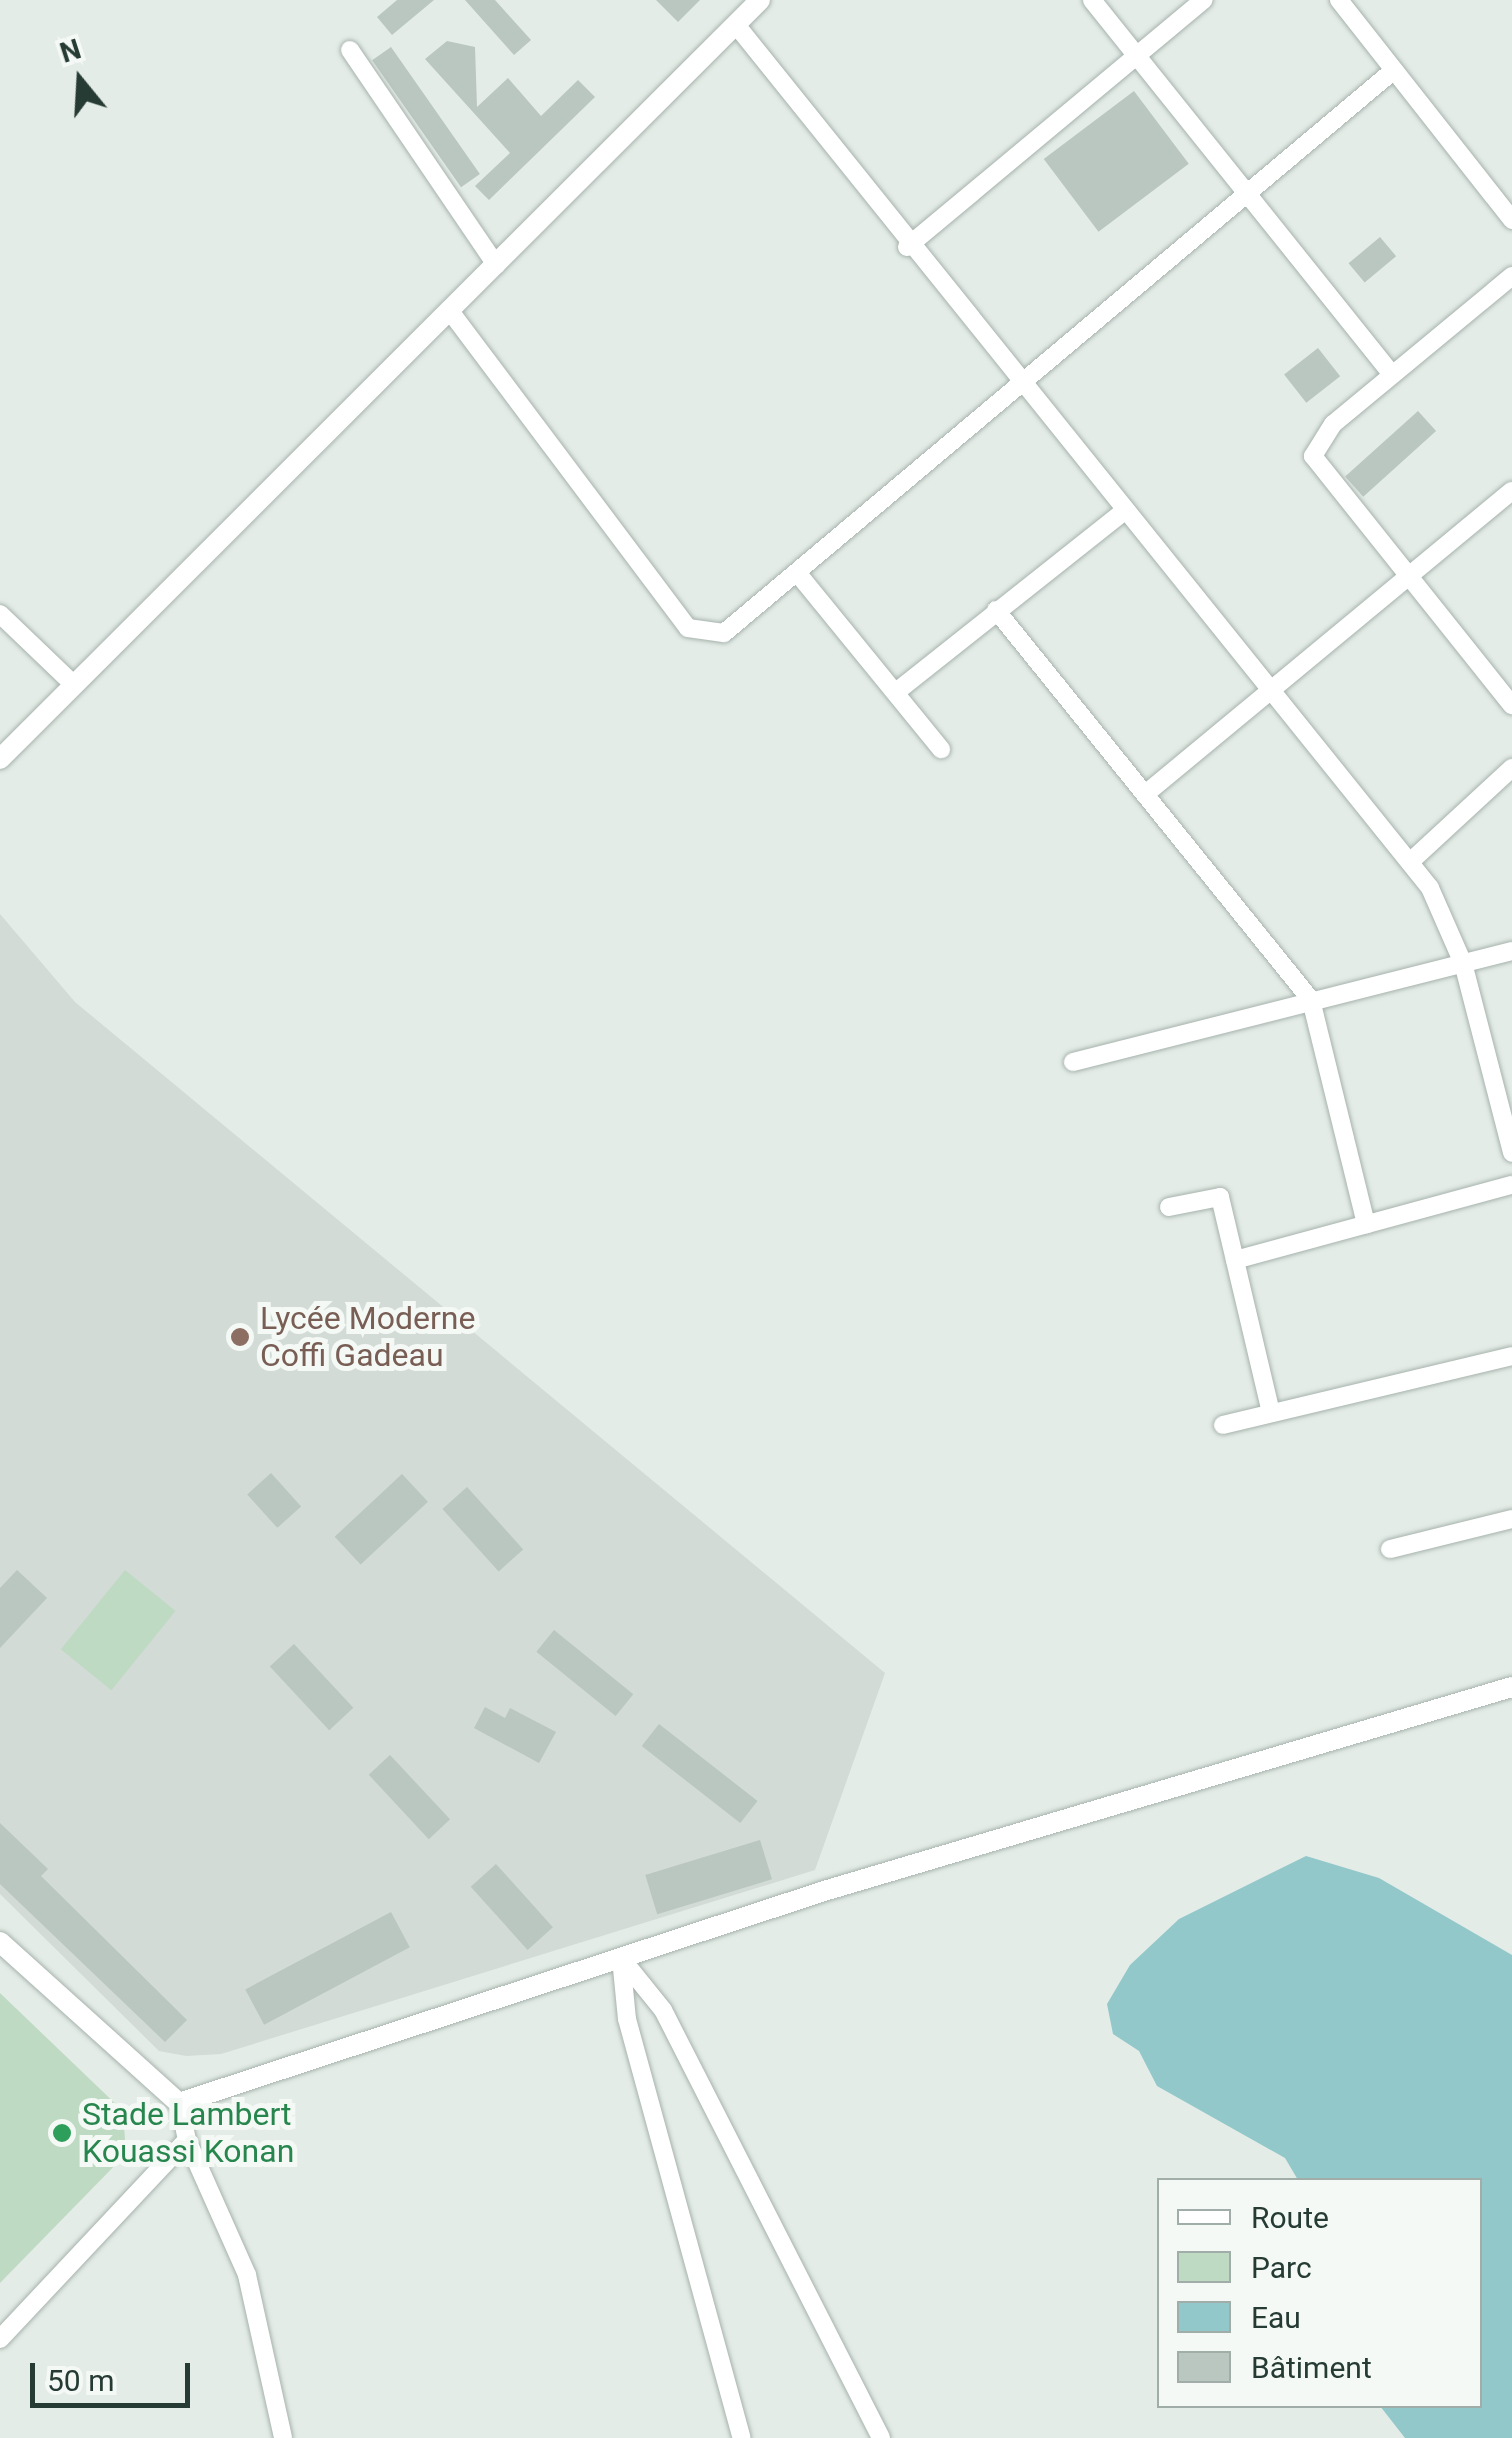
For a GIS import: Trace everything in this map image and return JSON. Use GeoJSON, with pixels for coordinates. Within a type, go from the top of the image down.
{"type":"FeatureCollection","features":[{"type":"Feature","properties":{"kind":"street"},"geometry":{"type":"LineString","coordinates":[[0,759],[760,0]]}},
{"type":"Feature","properties":{"kind":"street"},"geometry":{"type":"LineString","coordinates":[[1092,0],[1392,374]]}},
{"type":"Feature","properties":{"kind":"street"},"geometry":{"type":"LineString","coordinates":[[907,246],[1203,0]]}},
{"type":"Feature","properties":{"kind":"street"},"geometry":{"type":"LineString","coordinates":[[1339,0],[1512,220]]}},
{"type":"Feature","properties":{"kind":"street"},"geometry":{"type":"LineString","coordinates":[[737,26],[907,246],[1272,686],[1410,862],[1463,963],[1512,1153]]}},
{"type":"Feature","properties":{"kind":"street"},"geometry":{"type":"LineString","coordinates":[[350,50],[496,265]]}},
{"type":"Feature","properties":{"kind":"street"},"geometry":{"type":"LineString","coordinates":[[450,311],[688,628],[724,632],[799,575],[1394,70]]}},
{"type":"Feature","properties":{"kind":"street"},"geometry":{"type":"LineString","coordinates":[[1512,276],[1333,424],[1314,456],[1512,705]]}},
{"type":"Feature","properties":{"kind":"street"},"geometry":{"type":"LineString","coordinates":[[1149,792],[1272,686],[1512,491]]}},
{"type":"Feature","properties":{"kind":"street"},"geometry":{"type":"LineString","coordinates":[[896,692],[1126,510]]}},
{"type":"Feature","properties":{"kind":"street"},"geometry":{"type":"LineString","coordinates":[[799,575],[941,749]]}},
{"type":"Feature","properties":{"kind":"street"},"geometry":{"type":"LineString","coordinates":[[996,610],[1149,792],[1311,1000],[1366,1224]]}},
{"type":"Feature","properties":{"kind":"street"},"geometry":{"type":"LineString","coordinates":[[0,614],[74,685]]}},
{"type":"Feature","properties":{"kind":"street"},"geometry":{"type":"LineString","coordinates":[[1410,862],[1512,768]]}},
{"type":"Feature","properties":{"kind":"street"},"geometry":{"type":"LineString","coordinates":[[1073,1062],[1512,952]]}},
{"type":"Feature","properties":{"kind":"street"},"geometry":{"type":"LineString","coordinates":[[1234,1260],[1512,1185]]}},
{"type":"Feature","properties":{"kind":"street"},"geometry":{"type":"LineString","coordinates":[[1169,1208],[1220,1197],[1271,1413]]}},
{"type":"Feature","properties":{"kind":"street"},"geometry":{"type":"LineString","coordinates":[[1223,1424],[1512,1356]]}},
{"type":"Feature","properties":{"kind":"street"},"geometry":{"type":"LineString","coordinates":[[1390,1549],[1512,1519]]}},
{"type":"Feature","properties":{"kind":"street"},"geometry":{"type":"LineString","coordinates":[[180,2104],[621,1958],[1512,1687]]}},
{"type":"Feature","properties":{"kind":"street"},"geometry":{"type":"LineString","coordinates":[[0,1942],[180,2104],[187,2140],[247,2275],[283,2438]]}},
{"type":"Feature","properties":{"kind":"street"},"geometry":{"type":"LineString","coordinates":[[621,1958],[627,2019],[742,2438]]}},
{"type":"Feature","properties":{"kind":"street"},"geometry":{"type":"LineString","coordinates":[[621,1958],[664,2010],[881,2438]]}},
{"type":"Feature","properties":{"kind":"street"},"geometry":{"type":"LineString","coordinates":[[0,2338],[187,2140]]}},
{"type":"Feature","properties":{"kind":"shaded area","name":"Lycée Moderne Coffi Gadeau"},"geometry":{"type":"Polygon","coordinates":[[[0,914],[75,1002],[885,1673],[815,1870],[221,2054],[186,2056],[159,2051],[0,1894],[0,914]]]}},
{"type":"Feature","properties":{"kind":"green space"},"geometry":{"type":"Polygon","coordinates":[[[125,1570],[176,1611],[111,1690],[61,1649],[125,1570]]]}},
{"type":"Feature","properties":{"kind":"green space","name":"Stade Lambert Kouassi Konan"},"geometry":{"type":"Polygon","coordinates":[[[0,1993],[123,2111],[126,2154],[0,2283],[0,1993]]]}},
{"type":"Feature","properties":{"kind":"water"},"geometry":{"type":"Polygon","coordinates":[[[1306,1856],[1379,1878],[1512,1955],[1512,2438],[1405,2438],[1382,2408],[1482,2408],[1482,2178],[1297,2178],[1285,2158],[1157,2086],[1139,2051],[1113,2034],[1107,2004],[1130,1965],[1179,1919],[1306,1856]]]}},
{"type":"Feature","properties":{"kind":"building"},"geometry":{"type":"Polygon","coordinates":[[[397,0],[434,0],[392,35],[377,17],[397,0]]]}},
{"type":"Feature","properties":{"kind":"building"},"geometry":{"type":"Polygon","coordinates":[[[465,0],[495,0],[531,40],[514,55],[465,0]]]}},
{"type":"Feature","properties":{"kind":"building"},"geometry":{"type":"Polygon","coordinates":[[[656,0],[700,0],[678,22],[656,0]]]}},
{"type":"Feature","properties":{"kind":"building"},"geometry":{"type":"Polygon","coordinates":[[[447,41],[475,47],[477,107],[508,78],[541,116],[578,80],[595,97],[489,200],[475,186],[510,153],[425,59],[447,41]]]}},
{"type":"Feature","properties":{"kind":"building"},"geometry":{"type":"Polygon","coordinates":[[[391,47],[480,174],[461,187],[372,60],[391,47]]]}},
{"type":"Feature","properties":{"kind":"building"},"geometry":{"type":"Polygon","coordinates":[[[1134,91],[1189,164],[1099,232],[1044,159],[1134,91]]]}},
{"type":"Feature","properties":{"kind":"building"},"geometry":{"type":"Polygon","coordinates":[[[1380,237],[1396,256],[1365,283],[1349,263],[1380,237]]]}},
{"type":"Feature","properties":{"kind":"building"},"geometry":{"type":"Polygon","coordinates":[[[1318,348],[1340,376],[1306,403],[1284,374],[1318,348]]]}},
{"type":"Feature","properties":{"kind":"building"},"geometry":{"type":"Polygon","coordinates":[[[1418,411],[1436,431],[1363,497],[1345,477],[1418,411]]]}},
{"type":"Feature","properties":{"kind":"building"},"geometry":{"type":"Polygon","coordinates":[[[271,1473],[301,1506],[277,1528],[247,1494],[271,1473]]]}},
{"type":"Feature","properties":{"kind":"building"},"geometry":{"type":"Polygon","coordinates":[[[402,1474],[428,1502],[361,1565],[335,1537],[402,1474]]]}},
{"type":"Feature","properties":{"kind":"building"},"geometry":{"type":"Polygon","coordinates":[[[467,1487],[523,1549],[499,1572],[442,1509],[467,1487]]]}},
{"type":"Feature","properties":{"kind":"building"},"geometry":{"type":"Polygon","coordinates":[[[17,1570],[47,1598],[0,1648],[0,1588],[17,1570]]]}},
{"type":"Feature","properties":{"kind":"building"},"geometry":{"type":"Polygon","coordinates":[[[554,1630],[633,1694],[616,1716],[536,1652],[554,1630]]]}},
{"type":"Feature","properties":{"kind":"building"},"geometry":{"type":"Polygon","coordinates":[[[294,1644],[353,1708],[329,1730],[270,1667],[294,1644]]]}},
{"type":"Feature","properties":{"kind":"building"},"geometry":{"type":"Polygon","coordinates":[[[485,1707],[505,1718],[510,1708],[556,1732],[539,1763],[474,1728],[485,1707]]]}},
{"type":"Feature","properties":{"kind":"building"},"geometry":{"type":"Polygon","coordinates":[[[659,1724],[758,1801],[740,1823],[642,1746],[659,1724]]]}},
{"type":"Feature","properties":{"kind":"building"},"geometry":{"type":"Polygon","coordinates":[[[390,1755],[450,1819],[429,1839],[369,1775],[390,1755]]]}},
{"type":"Feature","properties":{"kind":"building"},"geometry":{"type":"Polygon","coordinates":[[[0,1823],[48,1869],[41,1876],[187,2020],[165,2042],[0,1884],[0,1823]]]}},
{"type":"Feature","properties":{"kind":"building"},"geometry":{"type":"Polygon","coordinates":[[[760,1840],[772,1879],[657,1914],[645,1875],[760,1840]]]}},
{"type":"Feature","properties":{"kind":"building"},"geometry":{"type":"Polygon","coordinates":[[[496,1864],[553,1927],[528,1950],[471,1887],[496,1864]]]}},
{"type":"Feature","properties":{"kind":"building"},"geometry":{"type":"Polygon","coordinates":[[[391,1912],[410,1947],[264,2025],[245,1989],[391,1912]]]}},
{"type":"Feature","properties":{"kind":"place","name":"Lycée Moderne Coffi Gadeau"},"geometry":{"type":"Point","coordinates":[240,1337]}},
{"type":"Feature","properties":{"kind":"place","name":"Stade Lambert Kouassi Konan"},"geometry":{"type":"Point","coordinates":[62,2133]}}]}
